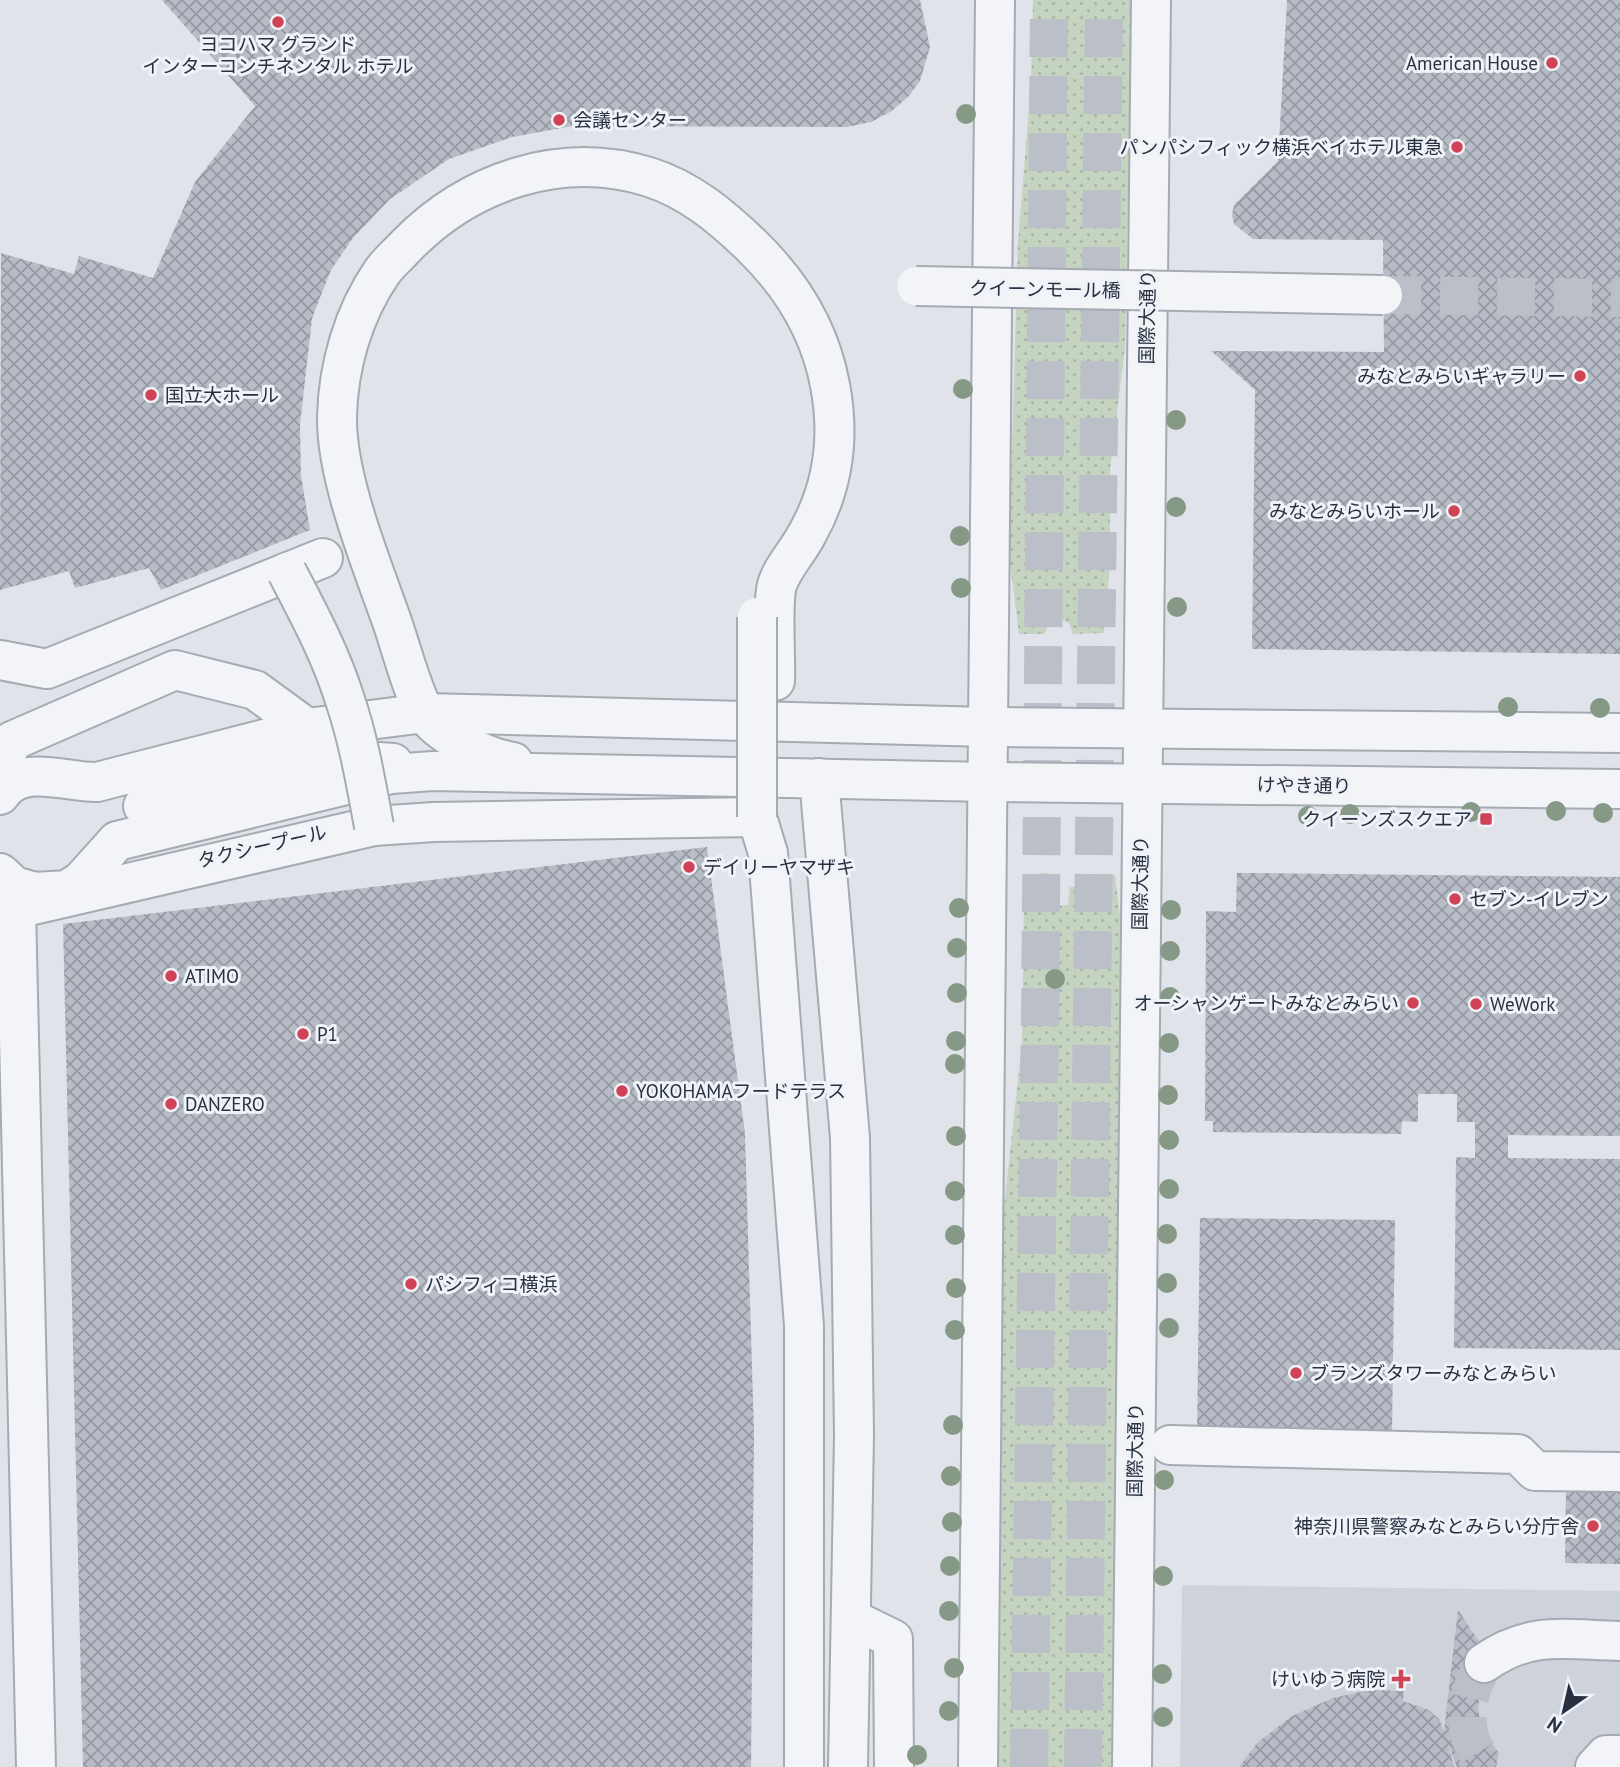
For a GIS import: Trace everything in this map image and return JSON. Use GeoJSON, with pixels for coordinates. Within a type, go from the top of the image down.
{"type":"FeatureCollection","features":[{"type":"Feature","properties":{"kind":"street"},"geometry":{"type":"LineString","coordinates":[[978,1767],[995,0]]}},
{"type":"Feature","properties":{"kind":"street","name":"国際大通り"},"geometry":{"type":"LineString","coordinates":[[1132,1767],[1151,0]]}},
{"type":"Feature","properties":{"kind":"street"},"geometry":{"type":"LineString","coordinates":[[596,772],[506,761],[456,741],[425,713],[344,472],[337,420],[342,363],[358,315],[383,270],[430,222],[475,193],[524,173],[585,166],[648,177],[694,197],[735,230],[768,262],[796,298],[819,343],[830,386],[835,437],[829,486],[809,532],[777,584],[775,721]]}},
{"type":"Feature","properties":{"kind":"street","name":"クイーンモール橋"},"geometry":{"type":"LineString","coordinates":[[916,286],[1384,295]]}},
{"type":"Feature","properties":{"kind":"street"},"geometry":{"type":"LineString","coordinates":[[0,660],[47,669],[323,558]]}},
{"type":"Feature","properties":{"kind":"street"},"geometry":{"type":"LineString","coordinates":[[287,572],[324,643],[345,700],[359,748],[374,826]]}},
{"type":"Feature","properties":{"kind":"street"},"geometry":{"type":"LineString","coordinates":[[757,617],[757,817],[768,853],[804,1326],[804,1767]]}},
{"type":"Feature","properties":{"kind":"street"},"geometry":{"type":"LineString","coordinates":[[0,770],[12,741],[175,670],[255,690],[307,728]]}},
{"type":"Feature","properties":{"kind":"street"},"geometry":{"type":"LineString","coordinates":[[0,795],[17,779],[36,776],[78,783],[97,782],[307,728],[425,713],[989,727],[1620,733]]}},
{"type":"Feature","properties":{"kind":"street"},"geometry":{"type":"LineString","coordinates":[[143,806],[322,758],[377,760],[433,771]]}},
{"type":"Feature","properties":{"kind":"street"},"geometry":{"type":"LineString","coordinates":[[0,873],[14,886],[35,892],[67,890],[80,881],[117,841],[391,774],[433,771],[596,772]]}},
{"type":"Feature","properties":{"kind":"street","name":"けやき通り"},"geometry":{"type":"LineString","coordinates":[[596,772],[989,782],[1620,789]]}},
{"type":"Feature","properties":{"kind":"street"},"geometry":{"type":"LineString","coordinates":[[820,778],[850,1138],[854,1436],[848,1767]]}},
{"type":"Feature","properties":{"kind":"street"},"geometry":{"type":"LineString","coordinates":[[36,1767],[16,909],[374,826],[435,822],[757,817]]}},
{"type":"Feature","properties":{"kind":"street"},"geometry":{"type":"LineString","coordinates":[[1170,1445],[1518,1454],[1535,1471],[1620,1472]]}},
{"type":"Feature","properties":{"kind":"street"},"geometry":{"type":"LineString","coordinates":[[852,1619],[893,1639],[894,1767]]}},
{"type":"Feature","properties":{"kind":"street"},"geometry":{"type":"LineString","coordinates":[[1484,1663],[1506,1647],[1530,1640],[1620,1641]]}},
{"type":"Feature","properties":{"kind":"street"},"geometry":{"type":"LineString","coordinates":[[1595,1767],[1606,1755],[1620,1755]]}},
{"type":"Feature","properties":{"kind":"shaded area","name":"けいゆう病院"},"geometry":{"type":"Polygon","coordinates":[[[1182,1585],[1620,1591],[1620,1767],[1180,1767],[1182,1585]]]}},
{"type":"Feature","properties":{"kind":"green space"},"geometry":{"type":"Polygon","coordinates":[[[1033,0],[1132,0],[1125,347],[1110,470],[1110,561],[1104,633],[1073,634],[1069,623],[1059,618],[1048,623],[1045,634],[1019,634],[1009,555],[1018,241],[1031,85],[1033,0]]]}},
{"type":"Feature","properties":{"kind":"green space"},"geometry":{"type":"Polygon","coordinates":[[[1029,872],[1030,884],[1038,885],[1039,873],[1049,873],[1051,906],[1068,905],[1070,887],[1091,886],[1101,874],[1115,875],[1122,932],[1113,1767],[996,1767],[1003,1216],[1022,1043],[1024,897],[1029,872]]]}},
{"type":"Feature","properties":{"kind":"building"},"geometry":{"type":"Polygon","coordinates":[[[162,0],[920,0],[930,47],[920,81],[909,96],[892,111],[871,122],[847,127],[573,126],[512,137],[449,159],[390,199],[353,238],[331,270],[319,300],[312,319],[300,424],[301,476],[310,530],[161,590],[149,568],[75,588],[69,571],[0,590],[1,253],[74,274],[79,256],[153,278],[195,182],[255,106],[162,0]]]}},
{"type":"Feature","properties":{"kind":"building"},"geometry":{"type":"Polygon","coordinates":[[[1287,0],[1620,0],[1620,654],[1252,649],[1255,390],[1211,351],[1384,352],[1383,240],[1253,239],[1234,224],[1234,205],[1278,161],[1287,0]]]}},
{"type":"Feature","properties":{"kind":"building","name":"パシフィコ横浜"},"geometry":{"type":"Polygon","coordinates":[[[707,847],[745,1134],[754,1434],[751,1767],[83,1767],[63,924],[707,847]]]}},
{"type":"Feature","properties":{"kind":"building","name":"オーシャンゲートみなとみらい"},"geometry":{"type":"Polygon","coordinates":[[[1237,873],[1620,877],[1620,1136],[1508,1135],[1508,1158],[1620,1159],[1620,1350],[1454,1348],[1456,1157],[1475,1158],[1475,1122],[1457,1122],[1457,1094],[1418,1094],[1418,1122],[1402,1121],[1401,1134],[1213,1132],[1213,1121],[1205,1121],[1206,911],[1236,912],[1237,873]]]}},
{"type":"Feature","properties":{"kind":"building","name":"ブランズタワーみなとみらい"},"geometry":{"type":"Polygon","coordinates":[[[1200,1218],[1395,1220],[1392,1434],[1197,1431],[1200,1218]]]}},
{"type":"Feature","properties":{"kind":"building","name":"神奈川県警察みなとみらい分庁舎"},"geometry":{"type":"Polygon","coordinates":[[[1566,1488],[1620,1489],[1620,1564],[1565,1563],[1566,1488]]]}},
{"type":"Feature","properties":{"kind":"building","name":"けいゆう病院"},"geometry":{"type":"Polygon","coordinates":[[[1458,1610],[1486,1652],[1478,1709],[1483,1734],[1499,1753],[1496,1767],[1457,1767],[1447,1742],[1454,1767],[1239,1767],[1257,1743],[1292,1716],[1333,1698],[1369,1690],[1404,1691],[1403,1701],[1429,1710],[1439,1719],[1444,1731],[1458,1610]]]}},
{"type":"Feature","properties":{"kind":"tunnel"},"geometry":{"type":"LineString","coordinates":[[1029,1767],[1040,1021],[1049,0]]}},
{"type":"Feature","properties":{"kind":"tunnel"},"geometry":{"type":"LineString","coordinates":[[1083,1767],[1104,0]]}},
{"type":"Feature","properties":{"kind":"tunnel"},"geometry":{"type":"LineString","coordinates":[[1383,295],[1620,298]]}},
{"type":"Feature","properties":{"kind":"tunnel"},"geometry":{"type":"LineString","coordinates":[[1484,1663],[1472,1690],[1467,1716],[1472,1742],[1488,1767]]}},
{"type":"Feature","properties":{"kind":"place","name":"ヨコハマ グランド インターコンチネンタル ホテル"},"geometry":{"type":"Point","coordinates":[278,22]}},
{"type":"Feature","properties":{"kind":"place","name":"American House"},"geometry":{"type":"Point","coordinates":[1552,63]}},
{"type":"Feature","properties":{"kind":"place","name":"会議センター"},"geometry":{"type":"Point","coordinates":[559,120]}},
{"type":"Feature","properties":{"kind":"place","name":"パンパシフィック横浜ベイホテル東急"},"geometry":{"type":"Point","coordinates":[1457,147]}},
{"type":"Feature","properties":{"kind":"place","name":"みなとみらいギャラリー"},"geometry":{"type":"Point","coordinates":[1580,376]}},
{"type":"Feature","properties":{"kind":"place","name":"国立大ホール"},"geometry":{"type":"Point","coordinates":[151,395]}},
{"type":"Feature","properties":{"kind":"place","name":"みなとみらいホール"},"geometry":{"type":"Point","coordinates":[1454,511]}},
{"type":"Feature","properties":{"kind":"place","name":"クイーンズスクエア"},"geometry":{"type":"Point","coordinates":[1486,819]}},
{"type":"Feature","properties":{"kind":"place","name":"デイリーヤマザキ"},"geometry":{"type":"Point","coordinates":[689,867]}},
{"type":"Feature","properties":{"kind":"place","name":"セブン-イレブン"},"geometry":{"type":"Point","coordinates":[1455,899]}},
{"type":"Feature","properties":{"kind":"place","name":"ATIMO"},"geometry":{"type":"Point","coordinates":[171,976]}},
{"type":"Feature","properties":{"kind":"place","name":"オーシャンゲートみなとみらい"},"geometry":{"type":"Point","coordinates":[1413,1003]}},
{"type":"Feature","properties":{"kind":"place","name":"WeWork"},"geometry":{"type":"Point","coordinates":[1476,1004]}},
{"type":"Feature","properties":{"kind":"place","name":"P1"},"geometry":{"type":"Point","coordinates":[303,1034]}},
{"type":"Feature","properties":{"kind":"place","name":"YOKOHAMAフードテラス"},"geometry":{"type":"Point","coordinates":[622,1091]}},
{"type":"Feature","properties":{"kind":"place","name":"DANZERO"},"geometry":{"type":"Point","coordinates":[171,1104]}},
{"type":"Feature","properties":{"kind":"place","name":"パシフィコ横浜"},"geometry":{"type":"Point","coordinates":[411,1284]}},
{"type":"Feature","properties":{"kind":"place","name":"ブランズタワーみなとみらい"},"geometry":{"type":"Point","coordinates":[1296,1373]}},
{"type":"Feature","properties":{"kind":"place","name":"神奈川県警察みなとみらい分庁舎"},"geometry":{"type":"Point","coordinates":[1593,1526]}},
{"type":"Feature","properties":{"kind":"place","name":"けいゆう病院"},"geometry":{"type":"Point","coordinates":[1401,1679]}}]}
